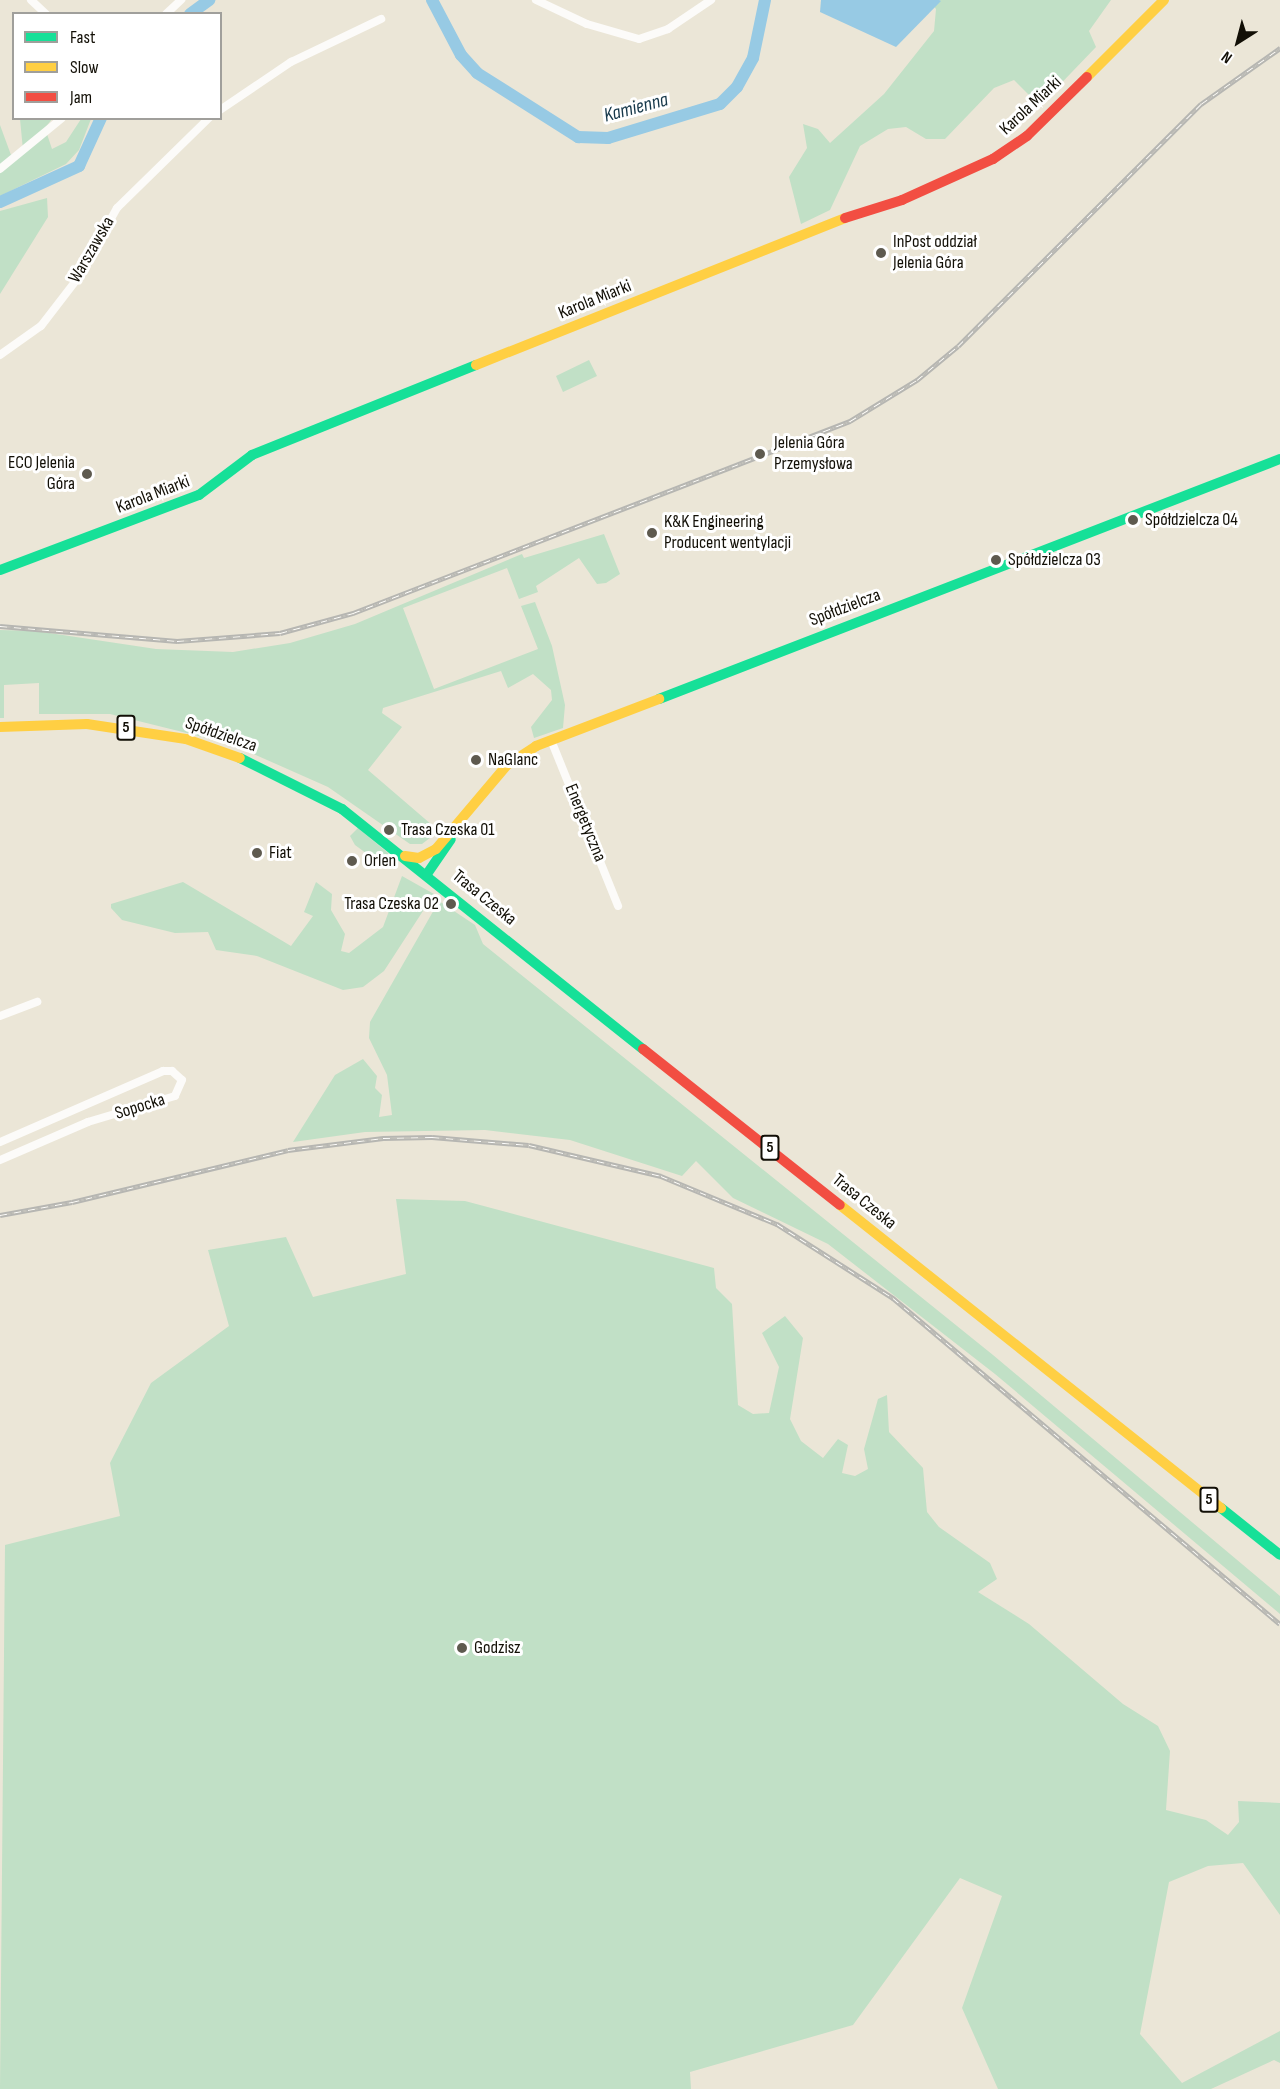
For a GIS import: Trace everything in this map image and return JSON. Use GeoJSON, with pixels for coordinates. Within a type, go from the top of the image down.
{"type":"FeatureCollection","features":[{"type":"Feature","properties":{"kind":"street"},"geometry":{"type":"LineString","coordinates":[[31,0],[44,12]]}},
{"type":"Feature","properties":{"kind":"street"},"geometry":{"type":"LineString","coordinates":[[168,12],[181,0]]}},
{"type":"Feature","properties":{"kind":"street"},"geometry":{"type":"LineString","coordinates":[[536,0],[588,24],[639,39],[668,29],[711,0]]}},
{"type":"Feature","properties":{"kind":"street","name":"Karola Miarki"},"geometry":{"type":"LineString","coordinates":[[0,570],[199,495],[252,455],[818,227],[902,200],[993,159],[1027,136],[1164,0]]}},
{"type":"Feature","properties":{"kind":"street"},"geometry":{"type":"LineString","coordinates":[[222,109],[291,62],[381,19]]}},
{"type":"Feature","properties":{"kind":"street"},"geometry":{"type":"LineString","coordinates":[[0,169],[60,120]]}},
{"type":"Feature","properties":{"kind":"street","name":"Warszawska"},"geometry":{"type":"LineString","coordinates":[[0,355],[41,327],[78,278],[117,208],[207,120]]}},
{"type":"Feature","properties":{"kind":"street","name":"Spółdzielcza"},"geometry":{"type":"LineString","coordinates":[[427,874],[453,833],[507,765],[551,740],[1280,459]]}},
{"type":"Feature","properties":{"kind":"street","name":"Spółdzielcza"},"geometry":{"type":"LineString","coordinates":[[0,727],[95,724],[200,743],[303,786],[405,856],[427,874]]}},
{"type":"Feature","properties":{"kind":"street","name":"Energetyczna"},"geometry":{"type":"LineString","coordinates":[[551,740],[618,906]]}},
{"type":"Feature","properties":{"kind":"street","name":"Spółdzielcza"},"geometry":{"type":"LineString","coordinates":[[427,874],[426,864],[436,849],[453,833]]}},
{"type":"Feature","properties":{"kind":"street","name":"Spółdzielcza"},"geometry":{"type":"LineString","coordinates":[[405,856],[418,858],[436,849]]}},
{"type":"Feature","properties":{"kind":"street","name":"Trasa Czeska"},"geometry":{"type":"LineString","coordinates":[[427,874],[1280,1555]]}},
{"type":"Feature","properties":{"kind":"street"},"geometry":{"type":"LineString","coordinates":[[0,1016],[37,1002]]}},
{"type":"Feature","properties":{"kind":"street","name":"Sopocka"},"geometry":{"type":"LineString","coordinates":[[0,1142],[163,1071],[172,1071],[182,1080],[175,1096],[88,1122],[0,1160]]}},
{"type":"Feature","properties":{"kind":"green space"},"geometry":{"type":"Polygon","coordinates":[[[928,0],[1111,0],[1089,31],[1096,47],[1047,98],[1029,95],[1014,80],[994,88],[945,139],[926,139],[906,127],[888,129],[860,146],[830,210],[801,224],[789,177],[807,148],[803,124],[818,129],[830,143],[884,94],[934,31],[936,9],[928,0]]]}},
{"type":"Feature","properties":{"kind":"green space"},"geometry":{"type":"Polygon","coordinates":[[[20,120],[51,120],[45,128],[52,149],[66,142],[80,120],[91,120],[79,150],[66,164],[0,196],[0,125],[11,155],[23,150],[20,120]]]}},
{"type":"Feature","properties":{"kind":"green space"},"geometry":{"type":"Polygon","coordinates":[[[47,198],[48,217],[0,294],[0,211],[47,198]]]}},
{"type":"Feature","properties":{"kind":"green space"},"geometry":{"type":"Polygon","coordinates":[[[589,360],[597,376],[563,392],[556,376],[589,360]]]}},
{"type":"Feature","properties":{"kind":"green space"},"geometry":{"type":"Polygon","coordinates":[[[604,534],[620,574],[606,583],[597,584],[579,558],[536,586],[538,592],[519,599],[507,568],[403,608],[434,689],[538,649],[521,606],[535,602],[552,646],[565,705],[563,728],[534,738],[531,727],[552,700],[551,690],[533,674],[508,688],[501,671],[383,708],[382,713],[402,727],[368,770],[439,831],[422,844],[410,844],[328,787],[231,744],[110,714],[39,714],[39,683],[4,685],[4,718],[0,718],[0,630],[36,631],[156,649],[233,652],[290,643],[355,624],[522,554],[524,558],[604,534]]]}},
{"type":"Feature","properties":{"kind":"green space"},"geometry":{"type":"Polygon","coordinates":[[[358,828],[388,853],[387,856],[374,859],[355,845],[350,836],[358,828]]]}},
{"type":"Feature","properties":{"kind":"green space"},"geometry":{"type":"Polygon","coordinates":[[[402,876],[434,894],[384,971],[363,987],[343,990],[257,956],[216,950],[208,932],[175,933],[122,920],[111,908],[111,904],[183,882],[291,946],[313,916],[304,912],[316,882],[332,894],[331,910],[345,934],[341,951],[349,953],[383,927],[402,876]]]}},
{"type":"Feature","properties":{"kind":"green space"},"geometry":{"type":"Polygon","coordinates":[[[439,901],[475,925],[483,944],[993,1355],[1280,1596],[1280,1614],[995,1374],[828,1244],[733,1198],[696,1161],[682,1176],[570,1140],[485,1130],[365,1132],[293,1142],[335,1075],[363,1059],[377,1076],[375,1088],[382,1095],[379,1117],[392,1115],[387,1075],[369,1038],[370,1022],[439,901]]]}},
{"type":"Feature","properties":{"kind":"green space"},"geometry":{"type":"Polygon","coordinates":[[[396,1199],[465,1201],[714,1268],[716,1288],[732,1304],[738,1405],[753,1414],[769,1413],[779,1367],[762,1333],[785,1316],[803,1338],[790,1419],[801,1441],[823,1458],[838,1439],[848,1445],[842,1473],[855,1476],[868,1469],[864,1449],[878,1399],[887,1395],[889,1432],[923,1468],[927,1512],[939,1527],[990,1563],[997,1579],[978,1592],[1029,1624],[1123,1704],[1158,1726],[1170,1751],[1166,1810],[1206,1820],[1228,1835],[1239,1822],[1238,1801],[1280,1803],[1280,1915],[1243,1863],[1208,1866],[1169,1882],[1140,2034],[1182,2083],[1280,2031],[1280,2063],[1274,2060],[1211,2089],[998,2089],[962,2008],[1002,1896],[960,1878],[853,2025],[690,2072],[691,2089],[0,2089],[5,1545],[120,1516],[110,1463],[151,1383],[229,1326],[208,1250],[286,1237],[313,1297],[406,1274],[396,1199]]]}},
{"type":"Feature","properties":{"kind":"water"},"geometry":{"type":"Polygon","coordinates":[[[821,0],[941,1],[896,47],[820,12],[821,0]]]}},
{"type":"Feature","properties":{"kind":"waterway","name":"Kamienna"},"geometry":{"type":"LineString","coordinates":[[193,12],[209,0]]}},
{"type":"Feature","properties":{"kind":"waterway","name":"Kamienna"},"geometry":{"type":"LineString","coordinates":[[432,0],[461,55],[477,73],[578,137],[608,138],[720,104],[737,87],[753,58],[765,0]]}},
{"type":"Feature","properties":{"kind":"waterway","name":"Kamienna"},"geometry":{"type":"LineString","coordinates":[[0,202],[79,166],[100,120]]}},
{"type":"Feature","properties":{"kind":"railway"},"geometry":{"type":"LineString","coordinates":[[0,626],[177,641],[280,633],[353,613],[850,421],[917,380],[958,346],[1201,104],[1280,48]]}},
{"type":"Feature","properties":{"kind":"railway"},"geometry":{"type":"LineString","coordinates":[[0,1215],[72,1202],[288,1150],[383,1138],[432,1137],[529,1145],[661,1176],[777,1224],[893,1298],[1280,1624]]}},
{"type":"Feature","properties":{"kind":"traffic: fast"},"geometry":{"type":"LineString","coordinates":[[0,570],[199,495],[252,455],[476,365]]}},
{"type":"Feature","properties":{"kind":"traffic: fast"},"geometry":{"type":"LineString","coordinates":[[659,699],[1280,459]]}},
{"type":"Feature","properties":{"kind":"traffic: fast"},"geometry":{"type":"LineString","coordinates":[[240,758],[342,809],[643,1049]]}},
{"type":"Feature","properties":{"kind":"traffic: fast"},"geometry":{"type":"LineString","coordinates":[[427,874],[451,839]]}},
{"type":"Feature","properties":{"kind":"traffic: fast"},"geometry":{"type":"LineString","coordinates":[[1221,1508],[1280,1555]]}},
{"type":"Feature","properties":{"kind":"traffic: slow"},"geometry":{"type":"LineString","coordinates":[[1087,77],[1164,0]]}},
{"type":"Feature","properties":{"kind":"traffic: slow"},"geometry":{"type":"LineString","coordinates":[[476,365],[845,218]]}},
{"type":"Feature","properties":{"kind":"traffic: slow"},"geometry":{"type":"LineString","coordinates":[[405,856],[419,858],[436,849],[507,765],[536,746],[659,699]]}},
{"type":"Feature","properties":{"kind":"traffic: slow"},"geometry":{"type":"LineString","coordinates":[[0,727],[87,724],[186,739],[240,758]]}},
{"type":"Feature","properties":{"kind":"traffic: slow"},"geometry":{"type":"LineString","coordinates":[[840,1205],[1221,1508]]}},
{"type":"Feature","properties":{"kind":"traffic: jam"},"geometry":{"type":"LineString","coordinates":[[845,218],[902,200],[993,159],[1027,136],[1087,77]]}},
{"type":"Feature","properties":{"kind":"traffic: jam"},"geometry":{"type":"LineString","coordinates":[[643,1049],[840,1205]]}},
{"type":"Feature","properties":{"kind":"place","name":"InPost oddział Jelenia Góra"},"geometry":{"type":"Point","coordinates":[881,253]}},
{"type":"Feature","properties":{"kind":"place","name":"Jelenia Góra Przemysłowa"},"geometry":{"type":"Point","coordinates":[760,454]}},
{"type":"Feature","properties":{"kind":"place","name":"ECO Jelenia Góra"},"geometry":{"type":"Point","coordinates":[87,474]}},
{"type":"Feature","properties":{"kind":"place","name":"Spółdzielcza 04"},"geometry":{"type":"Point","coordinates":[1133,520]}},
{"type":"Feature","properties":{"kind":"place","name":"K&K Engineering Producent wentylacji"},"geometry":{"type":"Point","coordinates":[652,533]}},
{"type":"Feature","properties":{"kind":"place","name":"Spółdzielcza 03"},"geometry":{"type":"Point","coordinates":[996,560]}},
{"type":"Feature","properties":{"kind":"place","name":"NaGlanc"},"geometry":{"type":"Point","coordinates":[476,760]}},
{"type":"Feature","properties":{"kind":"place","name":"Trasa Czeska 01"},"geometry":{"type":"Point","coordinates":[389,830]}},
{"type":"Feature","properties":{"kind":"place","name":"Fiat"},"geometry":{"type":"Point","coordinates":[257,853]}},
{"type":"Feature","properties":{"kind":"place","name":"Orlen"},"geometry":{"type":"Point","coordinates":[352,861]}},
{"type":"Feature","properties":{"kind":"place","name":"Trasa Czeska 02"},"geometry":{"type":"Point","coordinates":[451,904]}},
{"type":"Feature","properties":{"kind":"place","name":"Godzisz"},"geometry":{"type":"Point","coordinates":[462,1648]}}]}
